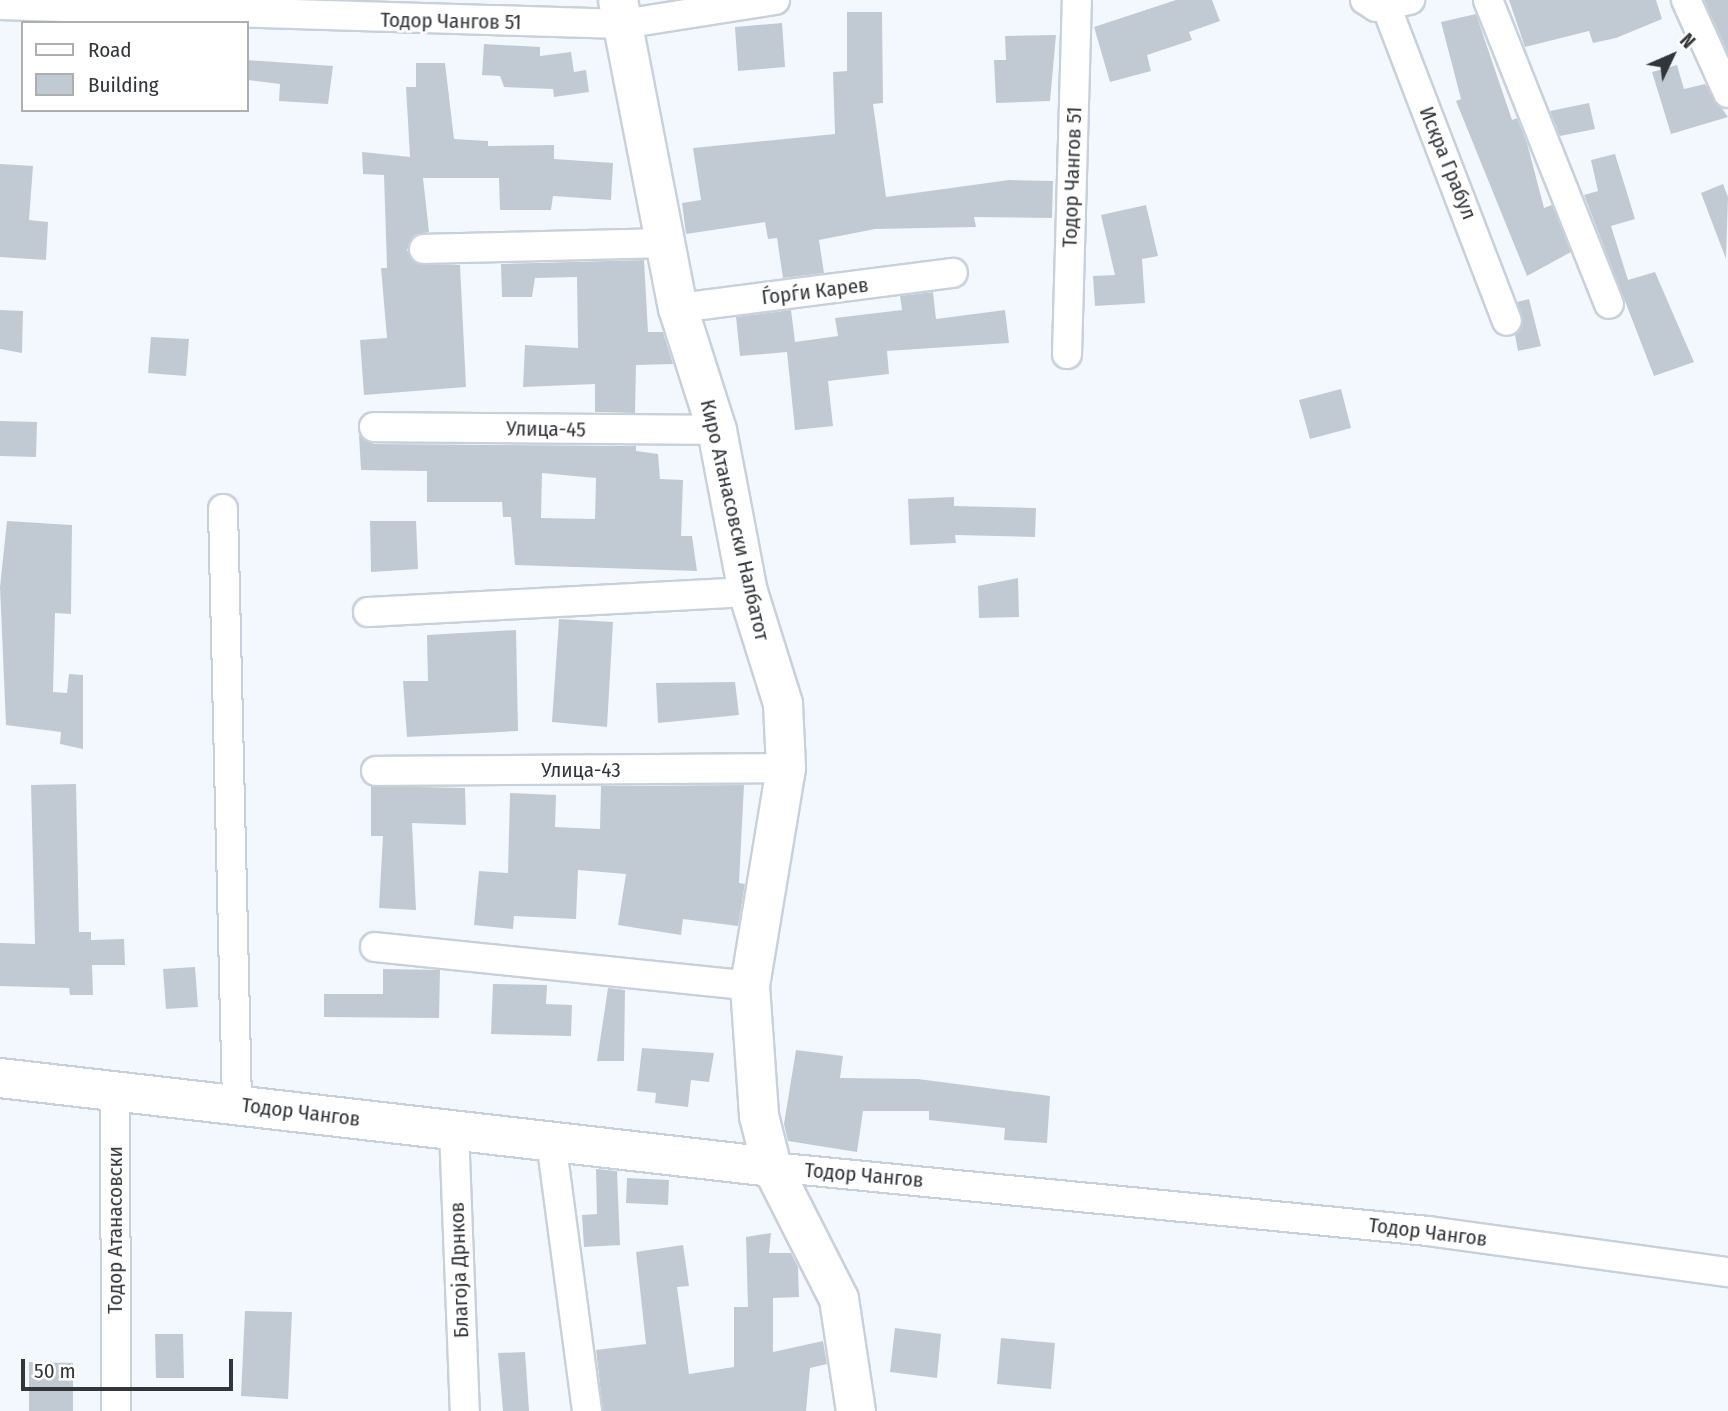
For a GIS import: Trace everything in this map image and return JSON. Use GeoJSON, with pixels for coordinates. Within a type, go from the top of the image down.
{"type":"FeatureCollection","features":[{"type":"Feature","properties":{"kind":"street","name":"Тодор Чангов 51"},"geometry":{"type":"LineString","coordinates":[[0,5],[621,12],[775,0]]}},
{"type":"Feature","properties":{"kind":"street","name":"Тодор Чангов 51"},"geometry":{"type":"LineString","coordinates":[[1067,354],[1077,0]]}},
{"type":"Feature","properties":{"kind":"street"},"geometry":{"type":"LineString","coordinates":[[1488,0],[1609,304]]}},
{"type":"Feature","properties":{"kind":"street"},"geometry":{"type":"LineString","coordinates":[[1686,0],[1728,93]]}},
{"type":"Feature","properties":{"kind":"street","name":"Искра Грабул"},"geometry":{"type":"LineString","coordinates":[[1387,2],[1507,321]]}},
{"type":"Feature","properties":{"kind":"street","name":"Киро Атанасовски Налбатот"},"geometry":{"type":"LineString","coordinates":[[621,12],[678,308],[716,430],[748,592],[783,704],[786,768],[750,986],[759,1116],[772,1167],[839,1299],[856,1411]]}},
{"type":"Feature","properties":{"kind":"street"},"geometry":{"type":"LineString","coordinates":[[424,249],[664,243]]}},
{"type":"Feature","properties":{"kind":"street","name":"Ѓорѓи Карев"},"geometry":{"type":"LineString","coordinates":[[678,308],[953,273]]}},
{"type":"Feature","properties":{"kind":"street","name":"Улица-45"},"geometry":{"type":"LineString","coordinates":[[374,427],[716,430]]}},
{"type":"Feature","properties":{"kind":"street"},"geometry":{"type":"LineString","coordinates":[[223,509],[237,1105]]}},
{"type":"Feature","properties":{"kind":"street"},"geometry":{"type":"LineString","coordinates":[[368,612],[748,592]]}},
{"type":"Feature","properties":{"kind":"street","name":"Улица-43"},"geometry":{"type":"LineString","coordinates":[[376,771],[786,768]]}},
{"type":"Feature","properties":{"kind":"street"},"geometry":{"type":"LineString","coordinates":[[375,947],[750,986]]}},
{"type":"Feature","properties":{"kind":"street","name":"Тодор Чангов"},"geometry":{"type":"LineString","coordinates":[[0,1078],[772,1167],[1428,1231],[1728,1272]]}},
{"type":"Feature","properties":{"kind":"street","name":"Тодор Атанасовски"},"geometry":{"type":"LineString","coordinates":[[115,1091],[116,1411]]}},
{"type":"Feature","properties":{"kind":"street","name":"Благоја Дрнков"},"geometry":{"type":"LineString","coordinates":[[454,1130],[464,1411]]}},
{"type":"Feature","properties":{"kind":"street"},"geometry":{"type":"LineString","coordinates":[[551,1141],[587,1411]]}},
{"type":"Feature","properties":{"kind":"building"},"geometry":{"type":"Polygon","coordinates":[[[1176,0],[1212,0],[1220,21],[1189,32],[1192,40],[1147,55],[1151,71],[1110,82],[1094,27],[1176,0]]]}},
{"type":"Feature","properties":{"kind":"building"},"geometry":{"type":"Polygon","coordinates":[[[1509,0],[1656,0],[1662,19],[1616,38],[1593,43],[1589,31],[1525,47],[1509,0]]]}},
{"type":"Feature","properties":{"kind":"building"},"geometry":{"type":"Polygon","coordinates":[[[1704,0],[1728,0],[1728,53],[1704,0]]]}},
{"type":"Feature","properties":{"kind":"building"},"geometry":{"type":"Polygon","coordinates":[[[847,12],[882,12],[883,103],[873,104],[886,197],[1009,180],[1053,181],[1052,218],[974,217],[976,227],[875,229],[819,240],[824,273],[783,278],[777,238],[768,239],[765,222],[686,234],[682,203],[701,200],[693,148],[835,134],[833,72],[847,71],[847,12]]]}},
{"type":"Feature","properties":{"kind":"building"},"geometry":{"type":"Polygon","coordinates":[[[1476,14],[1512,120],[1517,118],[1527,143],[1544,208],[1552,205],[1571,252],[1527,276],[1456,101],[1461,99],[1441,22],[1476,14]]]}},
{"type":"Feature","properties":{"kind":"building"},"geometry":{"type":"Polygon","coordinates":[[[782,23],[785,67],[738,71],[735,27],[782,23]]]}},
{"type":"Feature","properties":{"kind":"building"},"geometry":{"type":"Polygon","coordinates":[[[1056,35],[1050,101],[996,103],[994,60],[1006,60],[1005,36],[1056,35]]]}},
{"type":"Feature","properties":{"kind":"building"},"geometry":{"type":"Polygon","coordinates":[[[484,44],[540,47],[540,56],[571,52],[574,72],[586,70],[589,92],[554,97],[553,89],[504,87],[500,76],[482,75],[484,44]]]}},
{"type":"Feature","properties":{"kind":"building"},"geometry":{"type":"Polygon","coordinates":[[[248,60],[333,66],[328,104],[279,101],[280,84],[248,80],[248,60]]]}},
{"type":"Feature","properties":{"kind":"building"},"geometry":{"type":"Polygon","coordinates":[[[416,63],[445,63],[454,139],[488,141],[488,146],[554,145],[554,159],[613,163],[611,200],[553,196],[551,210],[500,210],[499,178],[423,178],[429,232],[415,235],[407,250],[417,264],[460,265],[466,387],[364,395],[360,340],[387,338],[381,268],[387,268],[384,175],[363,174],[362,152],[410,157],[406,87],[416,87],[416,63]]]}},
{"type":"Feature","properties":{"kind":"building"},"geometry":{"type":"Polygon","coordinates":[[[1677,65],[1684,89],[1705,84],[1728,117],[1671,134],[1652,72],[1677,65]]]}},
{"type":"Feature","properties":{"kind":"building"},"geometry":{"type":"Polygon","coordinates":[[[1589,103],[1595,129],[1560,136],[1550,111],[1589,103]]]}},
{"type":"Feature","properties":{"kind":"building"},"geometry":{"type":"Polygon","coordinates":[[[1615,154],[1635,219],[1611,226],[1628,280],[1655,272],[1694,362],[1654,376],[1584,195],[1598,191],[1591,160],[1615,154]]]}},
{"type":"Feature","properties":{"kind":"building"},"geometry":{"type":"Polygon","coordinates":[[[0,164],[33,166],[29,220],[48,222],[46,260],[0,257],[0,164]]]}},
{"type":"Feature","properties":{"kind":"building"},"geometry":{"type":"Polygon","coordinates":[[[1723,184],[1728,197],[1726,259],[1701,193],[1723,184]]]}},
{"type":"Feature","properties":{"kind":"building"},"geometry":{"type":"Polygon","coordinates":[[[1146,205],[1158,256],[1142,259],[1145,303],[1095,306],[1093,276],[1115,275],[1101,215],[1146,205]]]}},
{"type":"Feature","properties":{"kind":"building"},"geometry":{"type":"Polygon","coordinates":[[[644,260],[648,332],[663,332],[673,364],[636,365],[635,413],[595,412],[595,384],[523,387],[525,345],[578,348],[577,277],[535,278],[532,297],[502,297],[501,264],[644,260]]]}},
{"type":"Feature","properties":{"kind":"building"},"geometry":{"type":"Polygon","coordinates":[[[933,292],[936,319],[1005,310],[1009,343],[887,351],[889,374],[828,381],[833,426],[795,430],[787,352],[740,356],[736,317],[791,310],[795,342],[838,336],[835,318],[902,310],[900,296],[933,292]]]}},
{"type":"Feature","properties":{"kind":"building"},"geometry":{"type":"Polygon","coordinates":[[[1529,299],[1541,346],[1518,351],[1515,335],[1523,323],[1517,302],[1529,299]]]}},
{"type":"Feature","properties":{"kind":"building"},"geometry":{"type":"Polygon","coordinates":[[[0,310],[23,311],[22,353],[0,349],[0,310]]]}},
{"type":"Feature","properties":{"kind":"building"},"geometry":{"type":"Polygon","coordinates":[[[151,337],[189,339],[186,376],[148,373],[151,337]]]}},
{"type":"Feature","properties":{"kind":"building"},"geometry":{"type":"Polygon","coordinates":[[[1341,389],[1351,428],[1310,439],[1299,400],[1341,389]]]}},
{"type":"Feature","properties":{"kind":"building"},"geometry":{"type":"Polygon","coordinates":[[[0,421],[37,422],[36,457],[0,456],[0,421]]]}},
{"type":"Feature","properties":{"kind":"building"},"geometry":{"type":"Polygon","coordinates":[[[359,435],[374,444],[636,446],[636,451],[658,454],[660,479],[683,480],[681,536],[692,536],[697,571],[515,565],[511,517],[503,517],[502,502],[427,502],[427,471],[361,470],[359,435]],[[542,473],[541,518],[595,519],[596,478],[542,473]]]}},
{"type":"Feature","properties":{"kind":"building"},"geometry":{"type":"Polygon","coordinates":[[[954,497],[954,506],[1036,508],[1035,537],[955,535],[956,543],[910,545],[908,499],[954,497]]]}},
{"type":"Feature","properties":{"kind":"building"},"geometry":{"type":"Polygon","coordinates":[[[7,521],[72,525],[71,614],[55,613],[53,692],[67,693],[69,674],[83,675],[83,749],[60,744],[61,732],[6,725],[0,587],[7,521]]]}},
{"type":"Feature","properties":{"kind":"building"},"geometry":{"type":"Polygon","coordinates":[[[370,521],[416,521],[418,569],[371,572],[370,521]]]}},
{"type":"Feature","properties":{"kind":"building"},"geometry":{"type":"Polygon","coordinates":[[[1018,578],[1019,617],[979,618],[978,586],[1018,578]]]}},
{"type":"Feature","properties":{"kind":"building"},"geometry":{"type":"Polygon","coordinates":[[[559,619],[613,622],[607,727],[552,722],[559,619]]]}},
{"type":"Feature","properties":{"kind":"building"},"geometry":{"type":"Polygon","coordinates":[[[516,630],[518,731],[407,737],[403,681],[428,681],[427,635],[516,630]]]}},
{"type":"Feature","properties":{"kind":"building"},"geometry":{"type":"Polygon","coordinates":[[[735,682],[739,715],[658,723],[656,683],[735,682]]]}},
{"type":"Feature","properties":{"kind":"building"},"geometry":{"type":"Polygon","coordinates":[[[76,784],[79,932],[91,932],[91,940],[124,939],[125,965],[92,965],[93,995],[70,995],[69,988],[0,986],[0,943],[35,944],[31,785],[76,784]]]}},
{"type":"Feature","properties":{"kind":"building"},"geometry":{"type":"Polygon","coordinates":[[[744,785],[739,883],[745,884],[738,926],[683,919],[681,935],[618,925],[626,874],[578,870],[576,919],[514,916],[513,929],[474,925],[479,871],[508,873],[510,793],[556,795],[555,827],[600,829],[601,786],[744,785]]]}},
{"type":"Feature","properties":{"kind":"building"},"geometry":{"type":"Polygon","coordinates":[[[371,786],[465,788],[466,825],[412,823],[416,910],[379,908],[383,836],[371,836],[371,786]]]}},
{"type":"Feature","properties":{"kind":"building"},"geometry":{"type":"Polygon","coordinates":[[[195,967],[198,1007],[166,1009],[163,969],[195,967]]]}},
{"type":"Feature","properties":{"kind":"building"},"geometry":{"type":"Polygon","coordinates":[[[383,969],[440,970],[439,1018],[324,1017],[324,994],[383,994],[383,969]]]}},
{"type":"Feature","properties":{"kind":"building"},"geometry":{"type":"Polygon","coordinates":[[[493,984],[547,985],[546,1004],[572,1005],[571,1036],[491,1034],[493,984]]]}},
{"type":"Feature","properties":{"kind":"building"},"geometry":{"type":"Polygon","coordinates":[[[608,988],[625,990],[624,1061],[597,1061],[608,988]]]}},
{"type":"Feature","properties":{"kind":"building"},"geometry":{"type":"Polygon","coordinates":[[[642,1048],[714,1053],[709,1082],[691,1080],[688,1107],[655,1103],[656,1093],[637,1091],[642,1048]]]}},
{"type":"Feature","properties":{"kind":"building"},"geometry":{"type":"Polygon","coordinates":[[[796,1050],[843,1056],[840,1078],[918,1079],[1050,1096],[1047,1143],[1004,1140],[1005,1128],[929,1120],[929,1111],[863,1111],[857,1152],[788,1141],[784,1124],[796,1050]]]}},
{"type":"Feature","properties":{"kind":"building"},"geometry":{"type":"Polygon","coordinates":[[[596,1169],[617,1171],[620,1245],[584,1247],[582,1215],[597,1214],[596,1169]]]}},
{"type":"Feature","properties":{"kind":"building"},"geometry":{"type":"Polygon","coordinates":[[[627,1178],[669,1180],[668,1205],[626,1203],[627,1178]]]}},
{"type":"Feature","properties":{"kind":"building"},"geometry":{"type":"Polygon","coordinates":[[[771,1233],[769,1253],[791,1253],[798,1267],[799,1297],[773,1298],[773,1352],[823,1341],[827,1364],[810,1368],[806,1411],[603,1411],[596,1350],[646,1344],[636,1252],[683,1245],[689,1286],[677,1287],[689,1374],[734,1367],[734,1307],[748,1307],[746,1237],[771,1233]]]}},
{"type":"Feature","properties":{"kind":"building"},"geometry":{"type":"Polygon","coordinates":[[[245,1311],[292,1312],[288,1399],[241,1396],[245,1311]]]}},
{"type":"Feature","properties":{"kind":"building"},"geometry":{"type":"Polygon","coordinates":[[[895,1328],[941,1334],[937,1378],[890,1372],[895,1328]]]}},
{"type":"Feature","properties":{"kind":"building"},"geometry":{"type":"Polygon","coordinates":[[[155,1334],[183,1334],[184,1378],[156,1378],[155,1334]]]}},
{"type":"Feature","properties":{"kind":"building"},"geometry":{"type":"Polygon","coordinates":[[[1001,1338],[1055,1343],[1051,1389],[997,1384],[1001,1338]]]}},
{"type":"Feature","properties":{"kind":"building"},"geometry":{"type":"Polygon","coordinates":[[[525,1352],[529,1411],[503,1411],[498,1353],[525,1352]]]}},
{"type":"Feature","properties":{"kind":"building"},"geometry":{"type":"Polygon","coordinates":[[[29,1362],[73,1363],[73,1411],[29,1411],[29,1362]]]}}]}
